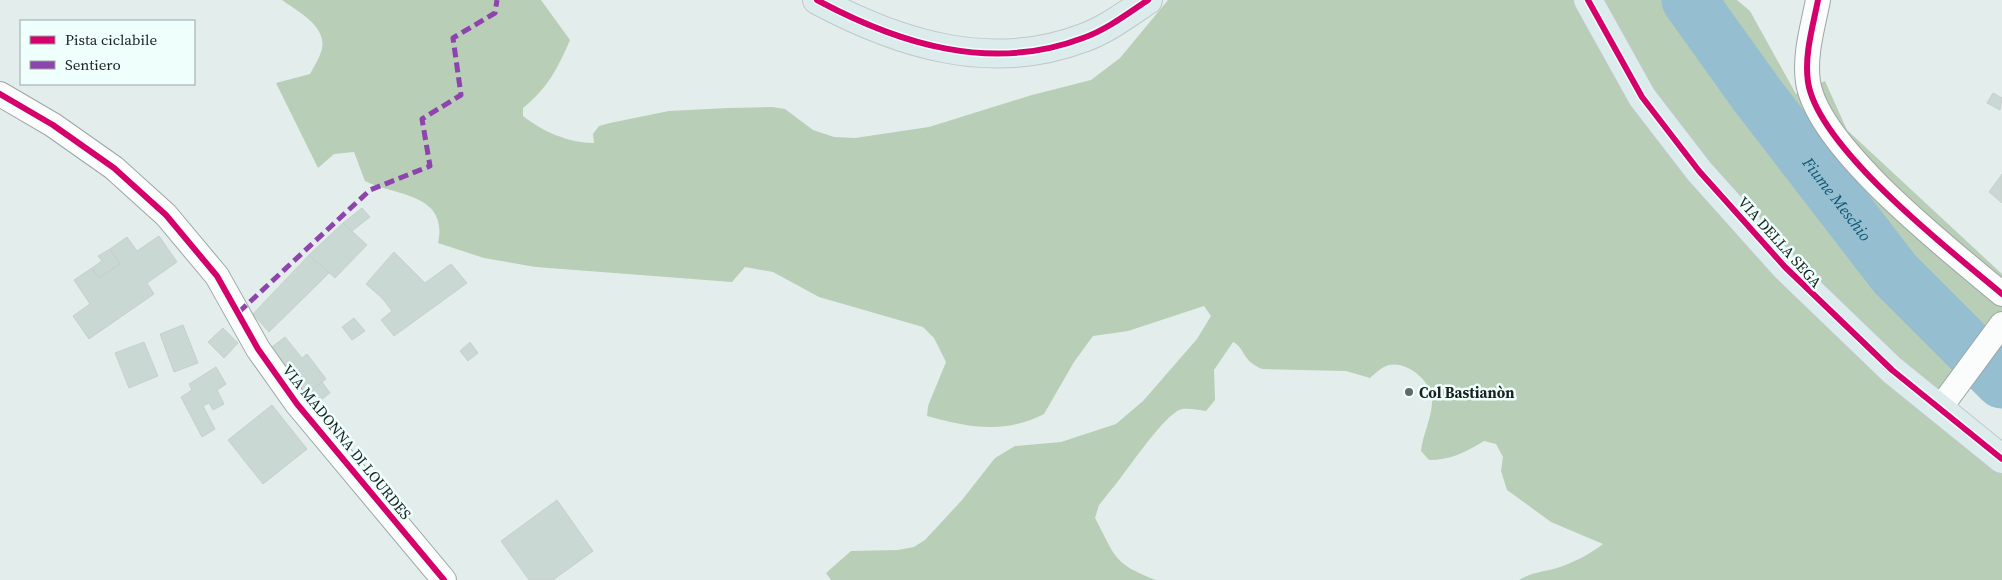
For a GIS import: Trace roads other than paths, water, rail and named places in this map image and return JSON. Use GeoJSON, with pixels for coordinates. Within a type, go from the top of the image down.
{"type":"FeatureCollection","features":[{"type":"Feature","properties":{"kind":"main road"},"geometry":{"type":"LineString","coordinates":[[816,0],[867,26],[905,40],[942,49],[1005,54],[1044,50],[1082,39],[1102,30],[1148,0]]}},
{"type":"Feature","properties":{"kind":"main road","name":"VIA DELLA SEGA"},"geometry":{"type":"LineString","coordinates":[[1588,0],[1642,96],[1699,171],[1785,268],[1892,370],[2002,459]]}},
{"type":"Feature","properties":{"kind":"street"},"geometry":{"type":"LineString","coordinates":[[1818,0],[1806,62],[1808,83],[1815,106],[1833,136],[1905,212],[2002,294]]}},
{"type":"Feature","properties":{"kind":"street","name":"VIA MADONNA DI LOURDES"},"geometry":{"type":"LineString","coordinates":[[0,94],[53,125],[114,168],[166,215],[217,276],[258,349],[297,404],[444,580]]}},
{"type":"Feature","properties":{"kind":"street"},"geometry":{"type":"LineString","coordinates":[[1940,408],[2000,327]]}},
{"type":"Feature","properties":{"kind":"waterway","name":"Fiume Meschio"},"geometry":{"type":"LineString","coordinates":[[1689,0],[1757,95],[1895,274],[2002,381]]}},
{"type":"Feature","properties":{"kind":"place","name":"Col Bastianòn"},"geometry":{"type":"Point","coordinates":[1409,392]}}]}
